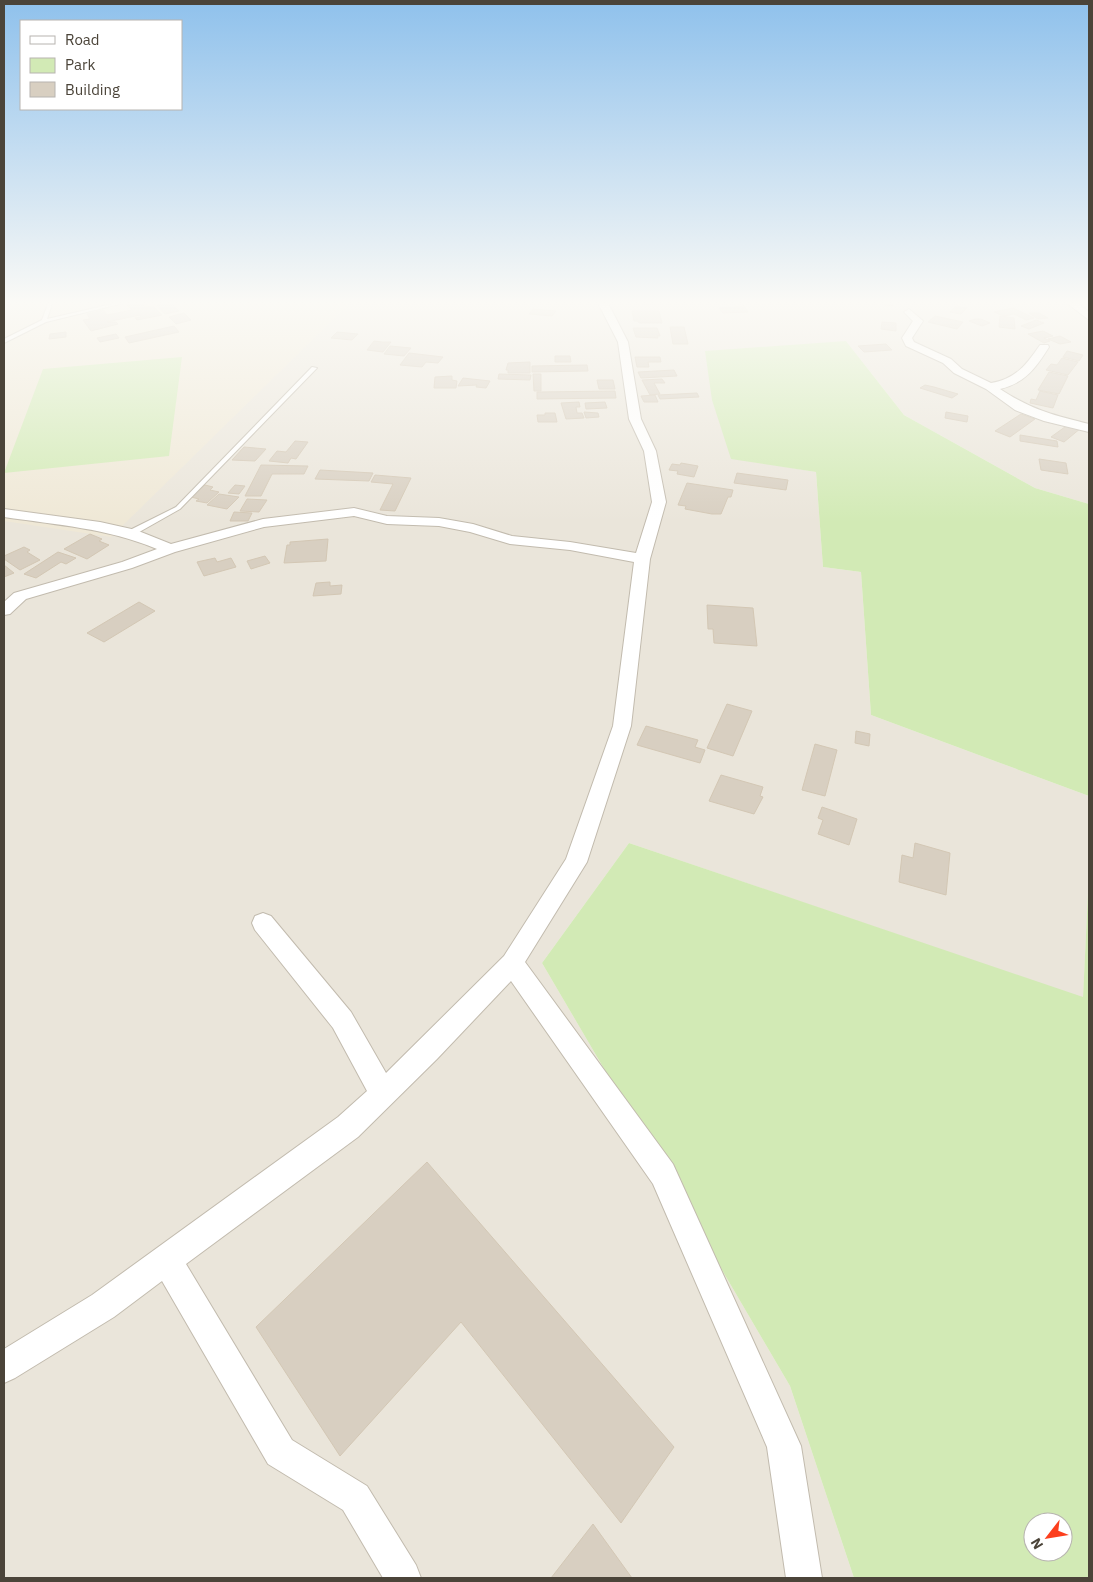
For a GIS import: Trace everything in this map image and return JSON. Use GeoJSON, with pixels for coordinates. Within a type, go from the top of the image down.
{"type":"FeatureCollection","features":[{"type":"Feature","properties":{"kind":"street"},"geometry":{"type":"LineString","coordinates":[[4,1367],[103,1306],[348,1127],[512,963],[576,862],[622,726],[642,559],[659,502],[650,451],[635,419],[628,375]]}},
{"type":"Feature","properties":{"kind":"street"},"geometry":{"type":"LineString","coordinates":[[966,375],[990,387],[1029,412],[1089,428]]}},
{"type":"Feature","properties":{"kind":"street"},"geometry":{"type":"LineString","coordinates":[[990,387],[1006,384],[1026,375]]}},
{"type":"Feature","properties":{"kind":"street"},"geometry":{"type":"LineString","coordinates":[[4,512],[100,526],[130,533],[170,549]]}},
{"type":"Feature","properties":{"kind":"street"},"geometry":{"type":"LineString","coordinates":[[4,610],[20,596],[76,578],[127,565],[170,549],[264,523],[354,512],[387,520],[439,522],[474,528],[510,540],[570,546],[642,559]]}},
{"type":"Feature","properties":{"kind":"street"},"geometry":{"type":"LineString","coordinates":[[263,923],[342,1020],[383,1094]]}},
{"type":"Feature","properties":{"kind":"street"},"geometry":{"type":"LineString","coordinates":[[512,963],[663,1174],[784,1446],[804,1578]]}},
{"type":"Feature","properties":{"kind":"street"},"geometry":{"type":"LineString","coordinates":[[167,1261],[280,1452],[355,1498],[402,1578]]}},
{"type":"Feature","properties":{"kind":"lane"},"geometry":{"type":"LineString","coordinates":[[130,533],[178,508],[307,375]]}},
{"type":"Feature","properties":{"kind":"shaded area"},"geometry":{"type":"Polygon","coordinates":[[[4,375],[813,375],[731,458],[816,472],[823,567],[861,572],[871,715],[1089,796],[1089,872],[1083,998],[629,843],[542,963],[790,1386],[854,1578],[4,1578],[4,375]]]}},
{"type":"Feature","properties":{"kind":"shaded area"},"geometry":{"type":"Polygon","coordinates":[[[4,375],[277,375],[111,537],[4,521],[4,375]]]}},
{"type":"Feature","properties":{"kind":"shaded area"},"geometry":{"type":"Polygon","coordinates":[[[873,375],[1089,375],[1089,504],[1035,488],[904,415],[873,375]]]}},
{"type":"Feature","properties":{"kind":"green space"},"geometry":{"type":"Polygon","coordinates":[[[41,375],[180,375],[169,456],[4,473],[41,375]]]}},
{"type":"Feature","properties":{"kind":"green space"},"geometry":{"type":"Polygon","coordinates":[[[708,375],[873,375],[904,415],[1035,488],[1089,504],[1089,796],[871,715],[861,572],[823,567],[816,472],[731,459],[712,400],[708,375]]]}},
{"type":"Feature","properties":{"kind":"green space"},"geometry":{"type":"Polygon","coordinates":[[[629,843],[1083,997],[1089,872],[1089,1578],[854,1578],[790,1386],[542,963],[629,843]]]}},
{"type":"Feature","properties":{"kind":"building"},"geometry":{"type":"Polygon","coordinates":[[[499,375],[531,375],[530,380],[498,379],[499,375]]]}},
{"type":"Feature","properties":{"kind":"building"},"geometry":{"type":"Polygon","coordinates":[[[533,375],[541,375],[541,391],[534,391],[533,375]]]}},
{"type":"Feature","properties":{"kind":"building"},"geometry":{"type":"Polygon","coordinates":[[[639,375],[677,376],[641,378],[639,375]]]}},
{"type":"Feature","properties":{"kind":"building"},"geometry":{"type":"Polygon","coordinates":[[[1047,375],[1068,376],[1059,394],[1038,390],[1047,375]]]}},
{"type":"Feature","properties":{"kind":"building"},"geometry":{"type":"Polygon","coordinates":[[[452,376],[452,380],[457,381],[456,388],[434,388],[435,377],[452,376]]]}},
{"type":"Feature","properties":{"kind":"building"},"geometry":{"type":"Polygon","coordinates":[[[463,378],[490,381],[486,388],[476,387],[477,385],[458,386],[463,378]]]}},
{"type":"Feature","properties":{"kind":"building"},"geometry":{"type":"Polygon","coordinates":[[[662,379],[665,383],[654,383],[660,394],[650,395],[642,380],[662,379]]]}},
{"type":"Feature","properties":{"kind":"building"},"geometry":{"type":"Polygon","coordinates":[[[597,380],[613,380],[615,389],[599,389],[597,380]]]}},
{"type":"Feature","properties":{"kind":"building"},"geometry":{"type":"Polygon","coordinates":[[[925,385],[958,394],[952,398],[920,388],[925,385]]]}},
{"type":"Feature","properties":{"kind":"building"},"geometry":{"type":"Polygon","coordinates":[[[615,391],[616,398],[537,399],[537,392],[615,391]]]}},
{"type":"Feature","properties":{"kind":"building"},"geometry":{"type":"Polygon","coordinates":[[[1040,391],[1058,395],[1053,408],[1030,403],[1031,399],[1036,400],[1040,391]]]}},
{"type":"Feature","properties":{"kind":"building"},"geometry":{"type":"Polygon","coordinates":[[[697,393],[699,397],[660,399],[658,395],[697,393]]]}},
{"type":"Feature","properties":{"kind":"building"},"geometry":{"type":"Polygon","coordinates":[[[655,395],[658,402],[644,402],[641,396],[655,395]]]}},
{"type":"Feature","properties":{"kind":"building"},"geometry":{"type":"Polygon","coordinates":[[[579,402],[580,407],[576,407],[577,413],[582,413],[584,418],[566,419],[561,403],[579,402]]]}},
{"type":"Feature","properties":{"kind":"building"},"geometry":{"type":"Polygon","coordinates":[[[605,402],[607,408],[586,409],[585,403],[605,402]]]}},
{"type":"Feature","properties":{"kind":"building"},"geometry":{"type":"Polygon","coordinates":[[[584,412],[598,413],[599,417],[586,418],[584,412]]]}},
{"type":"Feature","properties":{"kind":"building"},"geometry":{"type":"Polygon","coordinates":[[[946,412],[968,416],[967,422],[945,418],[946,412]]]}},
{"type":"Feature","properties":{"kind":"building"},"geometry":{"type":"Polygon","coordinates":[[[545,413],[555,413],[557,422],[538,422],[537,415],[545,415],[545,413]]]}},
{"type":"Feature","properties":{"kind":"building"},"geometry":{"type":"Polygon","coordinates":[[[1021,414],[1035,419],[1010,437],[995,431],[1021,414]]]}},
{"type":"Feature","properties":{"kind":"building"},"geometry":{"type":"Polygon","coordinates":[[[1069,424],[1081,428],[1064,442],[1051,437],[1069,424]]]}},
{"type":"Feature","properties":{"kind":"building"},"geometry":{"type":"Polygon","coordinates":[[[1020,435],[1057,441],[1058,447],[1020,441],[1020,435]]]}},
{"type":"Feature","properties":{"kind":"building"},"geometry":{"type":"Polygon","coordinates":[[[295,441],[308,442],[296,459],[291,458],[288,463],[269,461],[277,451],[286,452],[295,441]]]}},
{"type":"Feature","properties":{"kind":"building"},"geometry":{"type":"Polygon","coordinates":[[[244,447],[266,449],[255,461],[232,460],[244,447]]]}},
{"type":"Feature","properties":{"kind":"building"},"geometry":{"type":"Polygon","coordinates":[[[1039,459],[1066,463],[1068,474],[1041,470],[1039,459]]]}},
{"type":"Feature","properties":{"kind":"building"},"geometry":{"type":"Polygon","coordinates":[[[681,463],[698,466],[694,477],[677,474],[678,471],[669,470],[672,464],[680,465],[681,463]]]}},
{"type":"Feature","properties":{"kind":"building"},"geometry":{"type":"Polygon","coordinates":[[[261,465],[308,466],[304,474],[272,474],[261,496],[245,496],[261,465]]]}},
{"type":"Feature","properties":{"kind":"building"},"geometry":{"type":"Polygon","coordinates":[[[320,470],[373,473],[369,481],[315,479],[320,470]]]}},
{"type":"Feature","properties":{"kind":"building"},"geometry":{"type":"Polygon","coordinates":[[[737,473],[788,480],[786,490],[734,483],[737,473]]]}},
{"type":"Feature","properties":{"kind":"building"},"geometry":{"type":"Polygon","coordinates":[[[375,475],[411,478],[395,511],[380,510],[393,484],[371,482],[375,475]]]}},
{"type":"Feature","properties":{"kind":"building"},"geometry":{"type":"Polygon","coordinates":[[[687,483],[733,490],[721,514],[712,514],[685,509],[686,506],[678,505],[687,483]]]}},
{"type":"Feature","properties":{"kind":"building"},"geometry":{"type":"Polygon","coordinates":[[[205,485],[213,487],[210,490],[219,492],[207,503],[196,501],[199,499],[191,497],[205,485]]]}},
{"type":"Feature","properties":{"kind":"building"},"geometry":{"type":"Polygon","coordinates":[[[235,485],[245,486],[239,494],[228,493],[235,485]]]}},
{"type":"Feature","properties":{"kind":"building"},"geometry":{"type":"Polygon","coordinates":[[[219,494],[239,497],[227,509],[207,505],[219,494]]]}},
{"type":"Feature","properties":{"kind":"building"},"geometry":{"type":"Polygon","coordinates":[[[247,499],[267,500],[259,512],[240,511],[247,499]]]}},
{"type":"Feature","properties":{"kind":"building"},"geometry":{"type":"Polygon","coordinates":[[[234,512],[252,513],[248,521],[230,521],[234,512]]]}},
{"type":"Feature","properties":{"kind":"building"},"geometry":{"type":"Polygon","coordinates":[[[90,534],[102,539],[99,541],[109,545],[87,559],[64,549],[90,534]]]}},
{"type":"Feature","properties":{"kind":"building"},"geometry":{"type":"Polygon","coordinates":[[[328,539],[326,561],[284,563],[287,545],[290,545],[290,542],[328,539]]]}},
{"type":"Feature","properties":{"kind":"building"},"geometry":{"type":"Polygon","coordinates":[[[24,547],[30,550],[27,552],[40,560],[20,570],[4,559],[4,556],[24,547]]]}},
{"type":"Feature","properties":{"kind":"building"},"geometry":{"type":"Polygon","coordinates":[[[58,552],[76,558],[66,564],[61,562],[36,578],[24,574],[58,552]]]}},
{"type":"Feature","properties":{"kind":"building"},"geometry":{"type":"Polygon","coordinates":[[[265,556],[270,563],[251,569],[247,561],[265,556]]]}},
{"type":"Feature","properties":{"kind":"building"},"geometry":{"type":"Polygon","coordinates":[[[215,558],[217,562],[231,558],[236,567],[204,576],[197,562],[215,558]]]}},
{"type":"Feature","properties":{"kind":"building"},"geometry":{"type":"Polygon","coordinates":[[[4,565],[14,573],[4,577],[4,565]]]}},
{"type":"Feature","properties":{"kind":"building"},"geometry":{"type":"Polygon","coordinates":[[[330,582],[330,586],[342,585],[341,594],[313,596],[316,583],[330,582]]]}},
{"type":"Feature","properties":{"kind":"building"},"geometry":{"type":"Polygon","coordinates":[[[139,602],[155,611],[104,642],[87,633],[139,602]]]}},
{"type":"Feature","properties":{"kind":"building"},"geometry":{"type":"Polygon","coordinates":[[[707,605],[753,608],[757,646],[714,643],[713,629],[708,629],[707,605]]]}},
{"type":"Feature","properties":{"kind":"building"},"geometry":{"type":"Polygon","coordinates":[[[727,704],[752,711],[733,756],[707,748],[727,704]]]}},
{"type":"Feature","properties":{"kind":"building"},"geometry":{"type":"Polygon","coordinates":[[[646,726],[698,740],[695,747],[705,750],[700,763],[637,745],[646,726]]]}},
{"type":"Feature","properties":{"kind":"building"},"geometry":{"type":"Polygon","coordinates":[[[856,731],[870,734],[869,746],[855,743],[856,731]]]}},
{"type":"Feature","properties":{"kind":"building"},"geometry":{"type":"Polygon","coordinates":[[[815,744],[837,750],[825,796],[802,790],[815,744]]]}},
{"type":"Feature","properties":{"kind":"building"},"geometry":{"type":"Polygon","coordinates":[[[721,775],[763,787],[760,796],[763,797],[754,814],[709,801],[721,775]]]}},
{"type":"Feature","properties":{"kind":"building"},"geometry":{"type":"Polygon","coordinates":[[[822,807],[857,819],[849,845],[818,834],[823,820],[818,818],[822,807]]]}},
{"type":"Feature","properties":{"kind":"building"},"geometry":{"type":"Polygon","coordinates":[[[915,843],[950,853],[946,895],[899,882],[902,855],[913,858],[915,843]]]}},
{"type":"Feature","properties":{"kind":"building"},"geometry":{"type":"Polygon","coordinates":[[[427,1162],[674,1447],[621,1523],[461,1322],[340,1456],[256,1327],[427,1162]]]}},
{"type":"Feature","properties":{"kind":"building"},"geometry":{"type":"Polygon","coordinates":[[[593,1524],[632,1578],[551,1578],[593,1524]]]}}]}
